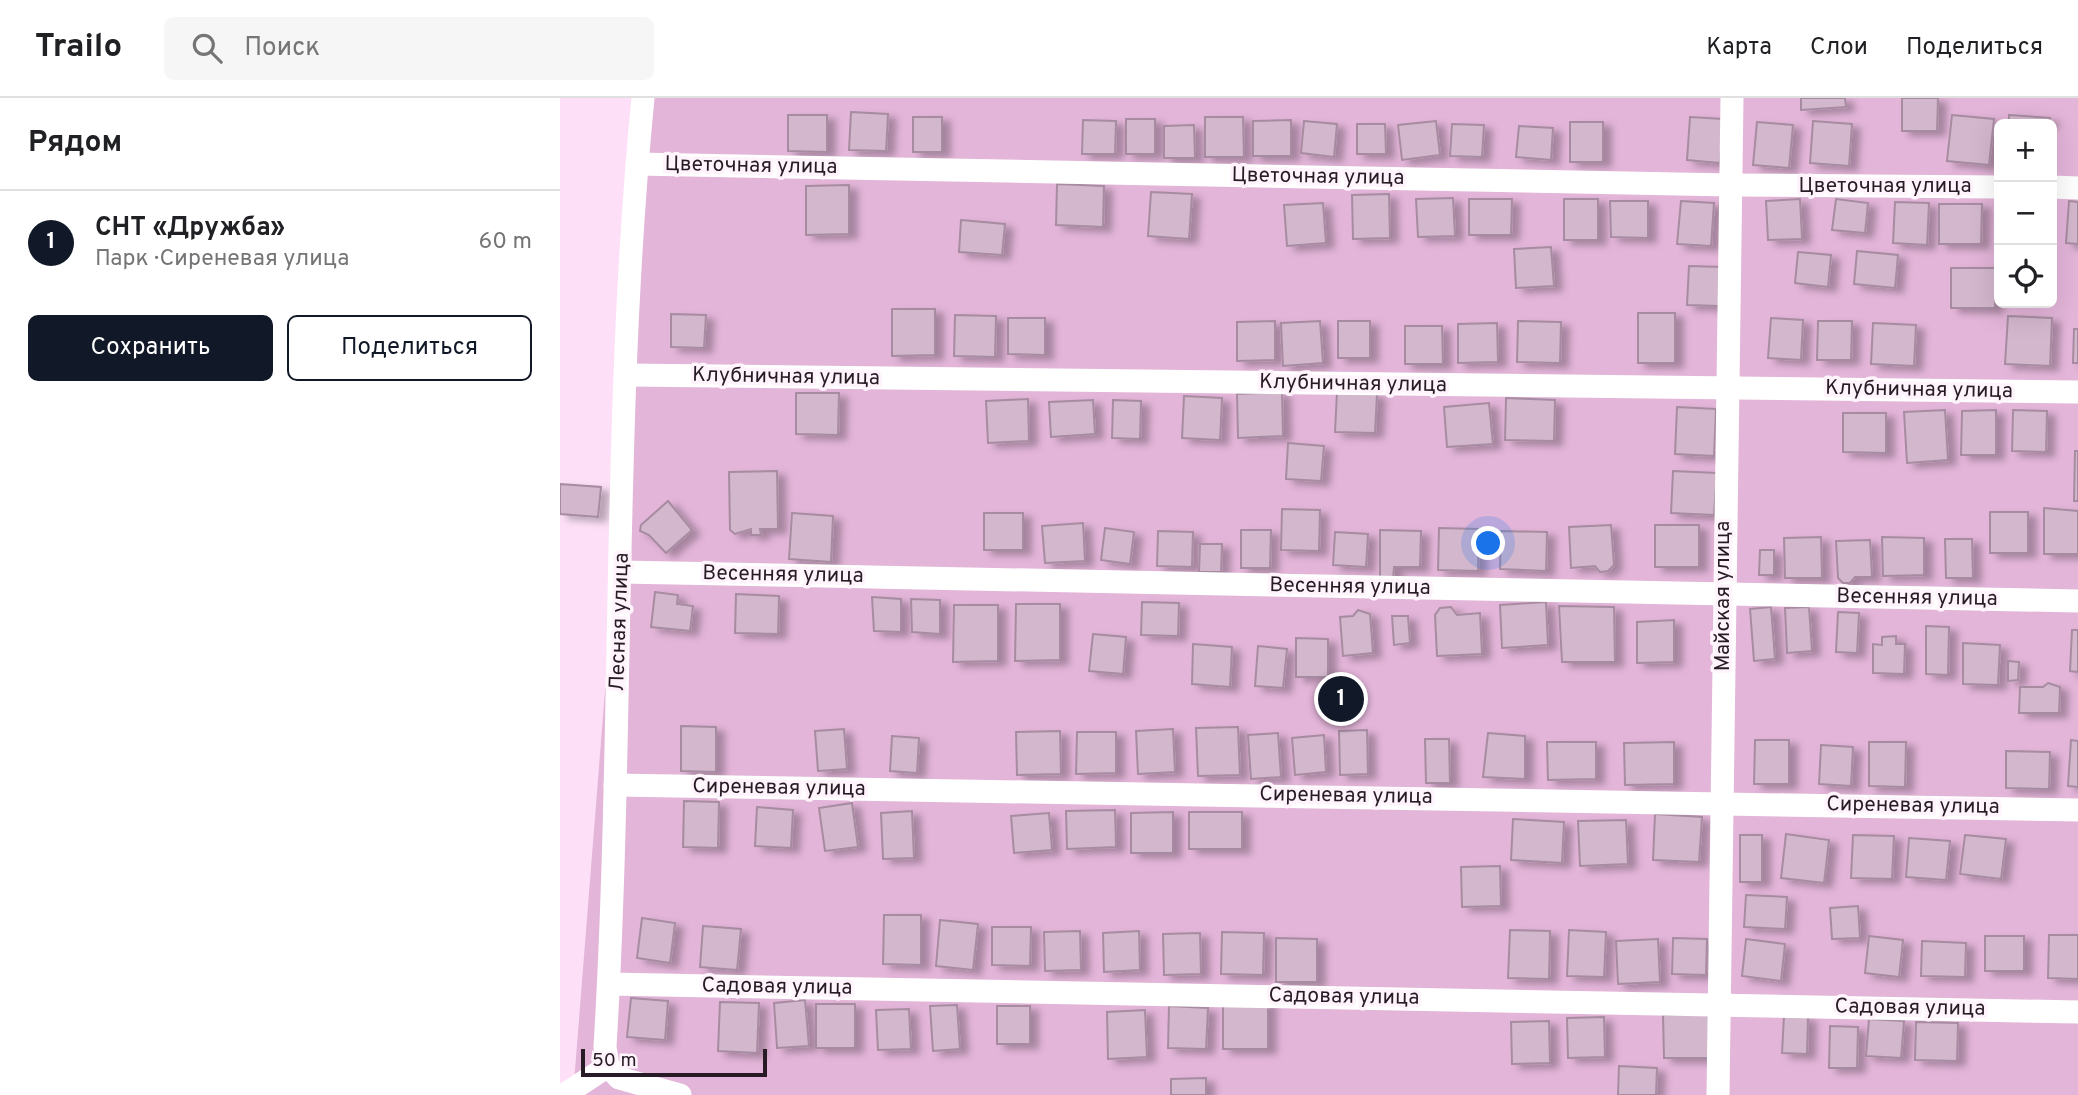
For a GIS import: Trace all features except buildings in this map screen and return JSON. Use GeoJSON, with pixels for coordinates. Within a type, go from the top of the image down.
{"type":"FeatureCollection","features":[{"type":"Feature","properties":{"kind":"street","name":"Лесная улица"},"geometry":{"type":"LineString","coordinates":[[608,1066],[606,1047],[627,375],[637,163],[643,98]]}},
{"type":"Feature","properties":{"kind":"street","name":"Майская улица"},"geometry":{"type":"LineString","coordinates":[[1718,1095],[1732,98]]}},
{"type":"Feature","properties":{"kind":"street","name":"Цветочная улица"},"geometry":{"type":"LineString","coordinates":[[637,163],[1730,185],[1994,187]]}},
{"type":"Feature","properties":{"kind":"street"},"geometry":{"type":"LineString","coordinates":[[2057,187],[2078,188]]}},
{"type":"Feature","properties":{"kind":"street","name":"Клубничная улица"},"geometry":{"type":"LineString","coordinates":[[627,375],[2078,392]]}},
{"type":"Feature","properties":{"kind":"street","name":"Весенняя улица"},"geometry":{"type":"LineString","coordinates":[[621,572],[2078,601]]}},
{"type":"Feature","properties":{"kind":"street","name":"Сиреневая улица"},"geometry":{"type":"LineString","coordinates":[[615,785],[2078,810]]}},
{"type":"Feature","properties":{"kind":"street","name":"Садовая улица"},"geometry":{"type":"LineString","coordinates":[[609,984],[1719,1003],[2078,1012]]}},
{"type":"Feature","properties":{"kind":"street"},"geometry":{"type":"LineString","coordinates":[[564,1095],[608,1066],[619,1078],[680,1095]]}},
{"type":"Feature","properties":{"kind":"shaded area"},"geometry":{"type":"Polygon","coordinates":[[[652,98],[2078,98],[2078,1095],[573,1095],[652,98]]]}},
{"type":"Feature","properties":{"kind":"place","name":"СНТ «Дружба»"},"geometry":{"type":"Point","coordinates":[1341,699]}}]}
